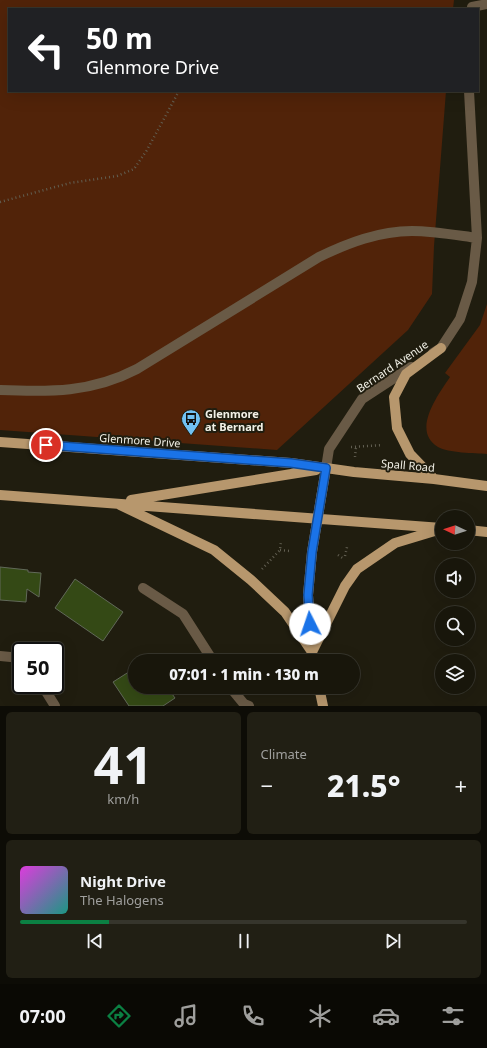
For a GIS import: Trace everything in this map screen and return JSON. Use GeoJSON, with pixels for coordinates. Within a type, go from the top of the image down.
{"type":"FeatureCollection","features":[{"type":"Feature","properties":{"kind":"main road"},"geometry":{"type":"LineString","coordinates":[[434,479],[410,454],[397,428],[394,397],[406,374],[441,348]]}},
{"type":"Feature","properties":{"kind":"main road","name":"Glenmore Drive"},"geometry":{"type":"LineString","coordinates":[[0,442],[291,463],[326,468]]}},
{"type":"Feature","properties":{"kind":"main road"},"geometry":{"type":"LineString","coordinates":[[115,503],[326,468]]}},
{"type":"Feature","properties":{"kind":"main road","name":"Spall Road"},"geometry":{"type":"LineString","coordinates":[[326,468],[487,486]]}},
{"type":"Feature","properties":{"kind":"main road","name":"Bernard Avenue"},"geometry":{"type":"LineString","coordinates":[[313,654],[308,595],[317,518],[326,468]]}},
{"type":"Feature","properties":{"kind":"main road"},"geometry":{"type":"LineString","coordinates":[[0,495],[317,518],[435,528]]}},
{"type":"Feature","properties":{"kind":"main road"},"geometry":{"type":"LineString","coordinates":[[115,503],[214,550],[251,580],[285,612],[312,654]]}},
{"type":"Feature","properties":{"kind":"main road"},"geometry":{"type":"LineString","coordinates":[[314,654],[345,586],[357,569],[394,542],[435,531]]}},
{"type":"Feature","properties":{"kind":"main road"},"geometry":{"type":"LineString","coordinates":[[475,531],[487,532]]}},
{"type":"Feature","properties":{"kind":"main road"},"geometry":{"type":"LineString","coordinates":[[320,694],[323,706]]}},
{"type":"Feature","properties":{"kind":"street"},"geometry":{"type":"LineString","coordinates":[[472,5],[487,4]]}},
{"type":"Feature","properties":{"kind":"street","name":"Bernard Avenue"},"geometry":{"type":"LineString","coordinates":[[326,468],[329,449],[362,399],[441,348],[460,319],[472,282],[476,238],[469,92]]}},
{"type":"Feature","properties":{"kind":"street"},"geometry":{"type":"LineString","coordinates":[[0,390],[60,391],[96,385],[121,377],[137,369],[319,257],[340,247],[377,235],[410,231],[476,238]]}},
{"type":"Feature","properties":{"kind":"street"},"geometry":{"type":"LineString","coordinates":[[143,588],[183,614],[209,654]]}},
{"type":"Feature","properties":{"kind":"street"},"geometry":{"type":"LineString","coordinates":[[0,656],[12,657]]}},
{"type":"Feature","properties":{"kind":"street"},"geometry":{"type":"LineString","coordinates":[[48,694],[55,706]]}},
{"type":"Feature","properties":{"kind":"street"},"geometry":{"type":"LineString","coordinates":[[236,694],[244,704],[249,706]]}},
{"type":"Feature","properties":{"kind":"path"},"geometry":{"type":"LineString","coordinates":[[0,202],[70,183],[117,176],[134,169],[147,150],[178,92]]}},
{"type":"Feature","properties":{"kind":"path"},"geometry":{"type":"LineString","coordinates":[[350,448],[382,445]]}},
{"type":"Feature","properties":{"kind":"path"},"geometry":{"type":"LineString","coordinates":[[355,458],[356,447]]}},
{"type":"Feature","properties":{"kind":"path"},"geometry":{"type":"LineString","coordinates":[[262,570],[280,550],[281,542]]}},
{"type":"Feature","properties":{"kind":"path"},"geometry":{"type":"LineString","coordinates":[[345,560],[347,547]]}},
{"type":"Feature","properties":{"kind":"path"},"geometry":{"type":"LineString","coordinates":[[280,550],[290,551]]}},
{"type":"Feature","properties":{"kind":"shaded area"},"geometry":{"type":"Polygon","coordinates":[[[0,0],[454,0],[453,8],[8,8],[8,92],[446,92],[434,246],[432,294],[408,330],[277,450],[0,430],[0,0]]]}},
{"type":"Feature","properties":{"kind":"shaded area"},"geometry":{"type":"Polygon","coordinates":[[[487,304],[487,454],[455,452],[442,449],[430,440],[427,432],[429,413],[439,393],[450,377],[445,373],[480,325],[487,304]]]}},
{"type":"Feature","properties":{"kind":"building"},"geometry":{"type":"Polygon","coordinates":[[[0,567],[41,573],[39,597],[27,589],[26,602],[0,600],[0,567]]]}},
{"type":"Feature","properties":{"kind":"building"},"geometry":{"type":"Polygon","coordinates":[[[75,579],[123,612],[103,641],[55,608],[75,579]]]}},
{"type":"Feature","properties":{"kind":"building"},"geometry":{"type":"Polygon","coordinates":[[[128,672],[128,694],[172,694],[175,698],[163,706],[129,706],[113,682],[128,672]]]}},
{"type":"Feature","properties":{"kind":"place","name":"Glenmore at Bernard"},"geometry":{"type":"Point","coordinates":[191,436]}},
{"type":"Feature","properties":{"kind":"route"},"geometry":{"type":"LineString","coordinates":[[46,445],[291,463],[326,468],[312,552],[308,595],[310,624]]}}]}
